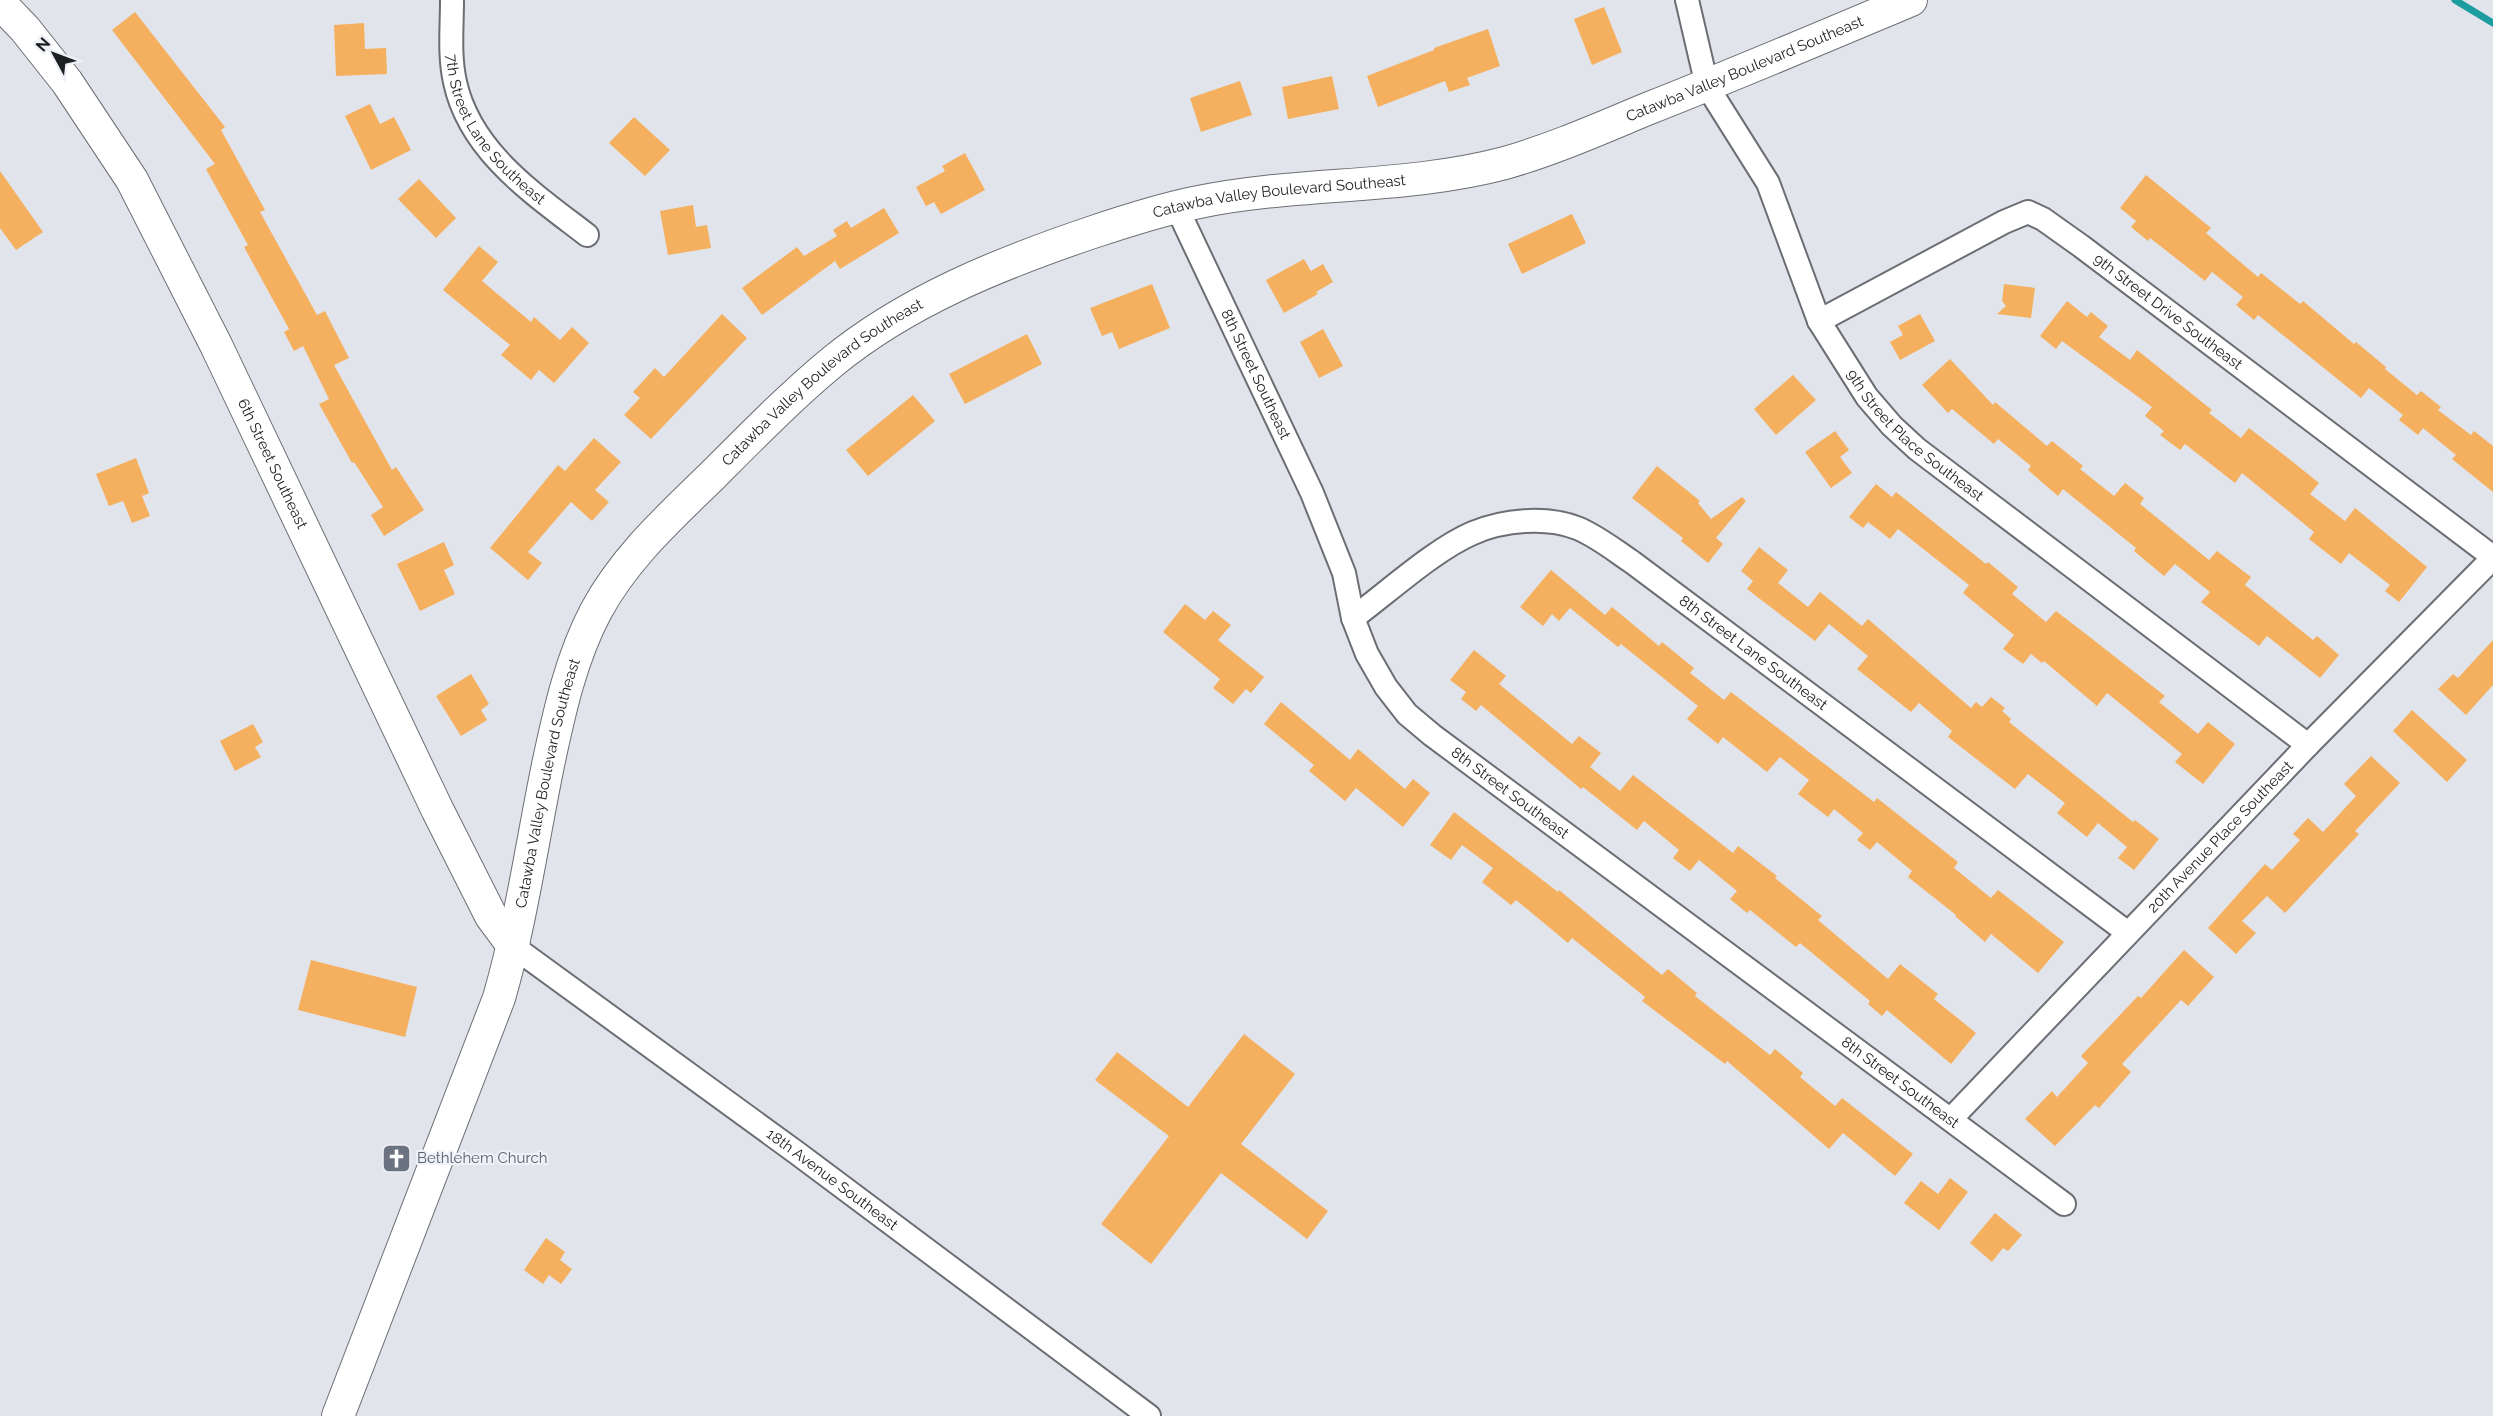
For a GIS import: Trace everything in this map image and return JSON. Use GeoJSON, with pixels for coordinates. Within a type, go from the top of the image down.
{"type":"FeatureCollection","features":[{"type":"Feature","properties":{"kind":"street","name":"7th Street Lane Southeast"},"geometry":{"type":"LineString","coordinates":[[452,0],[451,50],[455,82],[464,111],[481,139],[500,162],[522,184],[587,235]]}},
{"type":"Feature","properties":{"kind":"street","name":"9th Street Place Southeast"},"geometry":{"type":"LineString","coordinates":[[1687,0],[1707,86],[1768,183],[1819,321],[1867,397],[1892,426],[1917,449],[2308,745]]}},
{"type":"Feature","properties":{"kind":"street","name":"Catawba Valley Boulevard Southeast"},"geometry":{"type":"LineString","coordinates":[[338,1416],[499,998],[514,947],[556,727],[581,643],[596,611],[619,573],[653,533],[759,429],[830,364],[880,329],[955,287],[1007,263],[1128,220],[1177,208],[1249,195],[1457,174],[1507,162],[1561,144],[1707,86],[1911,0]]}},
{"type":"Feature","properties":{"kind":"street","name":"6th Street Southeast"},"geometry":{"type":"LineString","coordinates":[[0,3],[25,29],[67,82],[132,180],[212,335],[437,809],[491,916],[514,947]]}},
{"type":"Feature","properties":{"kind":"street","name":"8th Street Southeast"},"geometry":{"type":"LineString","coordinates":[[1177,208],[1312,493],[1344,573],[1353,618],[1367,654],[1386,687],[1407,714],[1432,735],[2064,1204]]}},
{"type":"Feature","properties":{"kind":"street","name":"9th Street Drive Southeast"},"geometry":{"type":"LineString","coordinates":[[1819,321],[2004,222],[2028,212],[2043,219],[2080,246],[2493,558]]}},
{"type":"Feature","properties":{"kind":"street","name":"8th Street Lane Southeast"},"geometry":{"type":"LineString","coordinates":[[1353,618],[1437,555],[1473,533],[1499,525],[1530,522],[1554,522],[1576,528],[1595,537],[1632,562],[2128,933]]}},
{"type":"Feature","properties":{"kind":"street","name":"20th Avenue Place Southeast"},"geometry":{"type":"LineString","coordinates":[[1951,1119],[2308,745],[2493,558]]}},
{"type":"Feature","properties":{"kind":"street","name":"18th Avenue Southeast"},"geometry":{"type":"LineString","coordinates":[[514,947],[797,1153],[1149,1416]]}},
{"type":"Feature","properties":{"kind":"building"},"geometry":{"type":"Polygon","coordinates":[[[1604,7],[1622,52],[1592,65],[1574,19],[1604,7]]]}},
{"type":"Feature","properties":{"kind":"building"},"geometry":{"type":"Polygon","coordinates":[[[135,12],[225,127],[221,130],[265,210],[260,212],[317,315],[325,311],[349,358],[334,365],[392,470],[396,467],[424,510],[384,536],[371,515],[383,507],[354,462],[352,463],[319,404],[329,399],[303,346],[294,351],[284,332],[289,329],[244,247],[248,245],[206,169],[215,164],[112,30],[135,12]]]}},
{"type":"Feature","properties":{"kind":"building"},"geometry":{"type":"Polygon","coordinates":[[[364,23],[365,49],[386,48],[387,74],[336,76],[334,25],[364,23]]]}},
{"type":"Feature","properties":{"kind":"building"},"geometry":{"type":"Polygon","coordinates":[[[1488,29],[1500,66],[1467,78],[1470,85],[1449,92],[1445,81],[1378,107],[1367,76],[1434,50],[1434,48],[1488,29]]]}},
{"type":"Feature","properties":{"kind":"building"},"geometry":{"type":"Polygon","coordinates":[[[1332,76],[1339,109],[1288,119],[1282,87],[1332,76]]]}},
{"type":"Feature","properties":{"kind":"building"},"geometry":{"type":"Polygon","coordinates":[[[1240,81],[1252,115],[1201,132],[1190,98],[1240,81]]]}},
{"type":"Feature","properties":{"kind":"building"},"geometry":{"type":"Polygon","coordinates":[[[370,104],[380,124],[394,117],[411,150],[371,170],[345,116],[370,104]]]}},
{"type":"Feature","properties":{"kind":"building"},"geometry":{"type":"Polygon","coordinates":[[[634,117],[670,150],[645,176],[609,143],[634,117]]]}},
{"type":"Feature","properties":{"kind":"building"},"geometry":{"type":"Polygon","coordinates":[[[965,153],[985,190],[941,214],[934,202],[926,206],[916,187],[945,171],[942,166],[965,153]]]}},
{"type":"Feature","properties":{"kind":"building"},"geometry":{"type":"Polygon","coordinates":[[[0,171],[43,232],[16,250],[0,228],[0,171]]]}},
{"type":"Feature","properties":{"kind":"building"},"geometry":{"type":"Polygon","coordinates":[[[2146,175],[2211,228],[2206,233],[2258,277],[2261,273],[2300,304],[2303,301],[2354,344],[2356,342],[2417,395],[2421,391],[2441,407],[2438,410],[2471,435],[2474,431],[2493,446],[2493,492],[2452,459],[2456,455],[2423,428],[2418,435],[2399,420],[2403,415],[2369,388],[2361,398],[2258,315],[2254,320],[2236,305],[2243,297],[2212,272],[2205,281],[2150,238],[2148,241],[2131,227],[2136,221],[2120,208],[2146,175]]]}},
{"type":"Feature","properties":{"kind":"building"},"geometry":{"type":"Polygon","coordinates":[[[419,179],[456,218],[436,238],[398,199],[419,179]]]}},
{"type":"Feature","properties":{"kind":"building"},"geometry":{"type":"Polygon","coordinates":[[[693,205],[696,227],[707,225],[711,248],[668,255],[660,211],[693,205]]]}},
{"type":"Feature","properties":{"kind":"building"},"geometry":{"type":"Polygon","coordinates":[[[884,208],[899,233],[840,269],[835,261],[762,315],[742,288],[797,247],[804,256],[837,236],[833,230],[847,221],[851,228],[884,208]]]}},
{"type":"Feature","properties":{"kind":"building"},"geometry":{"type":"Polygon","coordinates":[[[1572,214],[1586,243],[1522,274],[1508,244],[1572,214]]]}},
{"type":"Feature","properties":{"kind":"building"},"geometry":{"type":"Polygon","coordinates":[[[479,246],[498,262],[482,281],[531,322],[534,317],[560,340],[572,327],[589,343],[554,383],[539,370],[531,380],[501,355],[510,345],[443,290],[479,246]]]}},
{"type":"Feature","properties":{"kind":"building"},"geometry":{"type":"Polygon","coordinates":[[[1304,259],[1311,271],[1323,264],[1333,282],[1316,292],[1318,294],[1284,313],[1266,280],[1304,259]]]}},
{"type":"Feature","properties":{"kind":"building"},"geometry":{"type":"Polygon","coordinates":[[[1152,284],[1170,328],[1119,349],[1112,332],[1102,336],[1090,308],[1152,284]]]}},
{"type":"Feature","properties":{"kind":"building"},"geometry":{"type":"Polygon","coordinates":[[[2004,284],[2035,288],[2031,318],[1997,314],[2006,306],[2002,301],[2004,284]]]}},
{"type":"Feature","properties":{"kind":"building"},"geometry":{"type":"Polygon","coordinates":[[[2067,301],[2087,317],[2091,312],[2108,326],[2099,337],[2130,360],[2137,350],[2212,410],[2209,413],[2241,438],[2249,428],[2288,458],[2319,483],[2310,494],[2345,521],[2355,508],[2427,567],[2399,602],[2385,591],[2390,585],[2349,553],[2341,564],[2309,539],[2314,532],[2242,473],[2235,483],[2185,444],[2180,450],[2160,435],[2164,431],[2145,416],[2152,407],[2062,341],[2056,349],[2040,336],[2067,301]]]}},
{"type":"Feature","properties":{"kind":"building"},"geometry":{"type":"Polygon","coordinates":[[[722,314],[747,338],[651,439],[624,415],[640,398],[633,392],[655,368],[664,377],[722,314]]]}},
{"type":"Feature","properties":{"kind":"building"},"geometry":{"type":"Polygon","coordinates":[[[1920,314],[1935,341],[1900,360],[1890,342],[1903,335],[1898,326],[1920,314]]]}},
{"type":"Feature","properties":{"kind":"building"},"geometry":{"type":"Polygon","coordinates":[[[1323,329],[1343,366],[1319,378],[1300,342],[1323,329]]]}},
{"type":"Feature","properties":{"kind":"building"},"geometry":{"type":"Polygon","coordinates":[[[1027,334],[1042,364],[965,404],[949,374],[1027,334]]]}},
{"type":"Feature","properties":{"kind":"building"},"geometry":{"type":"Polygon","coordinates":[[[1950,359],[1993,405],[1995,402],[2047,446],[2052,441],[2083,466],[2080,469],[2114,496],[2125,483],[2144,498],[2140,504],[2209,560],[2217,551],[2251,577],[2245,585],[2313,640],[2317,636],[2339,655],[2320,678],[2267,636],[2259,646],[2201,602],[2210,592],[2175,564],[2164,576],[2134,551],[2136,548],[2063,489],[2058,496],[2028,470],[2031,466],[1998,439],[1994,444],[1952,409],[1948,413],[1922,385],[1950,359]]]}},
{"type":"Feature","properties":{"kind":"building"},"geometry":{"type":"Polygon","coordinates":[[[1793,375],[1816,400],[1776,435],[1754,409],[1793,375]]]}},
{"type":"Feature","properties":{"kind":"building"},"geometry":{"type":"Polygon","coordinates":[[[913,395],[935,421],[868,476],[846,450],[913,395]]]}},
{"type":"Feature","properties":{"kind":"building"},"geometry":{"type":"Polygon","coordinates":[[[1835,431],[1849,450],[1840,457],[1852,473],[1831,488],[1805,452],[1835,431]]]}},
{"type":"Feature","properties":{"kind":"building"},"geometry":{"type":"Polygon","coordinates":[[[594,438],[621,462],[595,490],[609,502],[592,521],[571,502],[528,552],[542,563],[528,580],[490,548],[558,465],[565,471],[594,438]]]}},
{"type":"Feature","properties":{"kind":"building"},"geometry":{"type":"Polygon","coordinates":[[[136,458],[149,493],[142,496],[150,516],[132,523],[123,501],[109,506],[96,474],[136,458]]]}},
{"type":"Feature","properties":{"kind":"building"},"geometry":{"type":"Polygon","coordinates":[[[1657,466],[1700,501],[1698,503],[1711,519],[1742,497],[1746,501],[1716,538],[1723,544],[1708,563],[1681,541],[1683,538],[1632,498],[1657,466]]]}},
{"type":"Feature","properties":{"kind":"building"},"geometry":{"type":"Polygon","coordinates":[[[1876,484],[1892,497],[1896,492],[1986,564],[1988,562],[2018,587],[2012,594],[2046,622],[2056,611],[2091,638],[2165,696],[2159,702],[2198,734],[2208,722],[2235,744],[2203,784],[2175,762],[2182,754],[2107,693],[2097,706],[2044,661],[2042,663],[2031,654],[2023,664],[2003,649],[2014,635],[1963,593],[1969,585],[1898,529],[1890,539],[1868,522],[1863,528],[1849,517],[1876,484]]]}},
{"type":"Feature","properties":{"kind":"building"},"geometry":{"type":"Polygon","coordinates":[[[444,542],[454,565],[444,570],[455,594],[420,611],[397,564],[444,542]]]}},
{"type":"Feature","properties":{"kind":"building"},"geometry":{"type":"Polygon","coordinates":[[[1759,547],[1788,570],[1778,583],[1808,607],[1820,592],[1862,626],[1868,619],[1971,708],[1976,702],[1982,707],[1991,697],[2005,708],[2002,711],[2011,719],[2009,722],[2133,822],[2135,820],[2159,839],[2134,870],[2118,858],[2127,847],[2098,823],[2087,837],[2057,813],[2065,803],[2028,774],[2015,789],[1948,737],[1952,731],[1919,703],[1911,712],[1857,669],[1868,656],[1829,624],[1815,641],[1747,589],[1753,581],[1741,571],[1759,547]]]}},
{"type":"Feature","properties":{"kind":"building"},"geometry":{"type":"Polygon","coordinates":[[[1551,570],[1605,615],[1612,607],[1659,646],[1662,642],[1694,668],[1690,673],[1724,700],[1731,692],[1874,802],[1877,798],[1958,862],[1954,868],[1991,898],[1998,890],[2064,942],[2038,973],[1991,934],[1985,942],[1956,915],[1908,877],[1912,871],[1877,842],[1870,850],[1857,840],[1863,833],[1834,809],[1828,817],[1798,794],[1809,780],[1780,757],[1767,772],[1723,737],[1718,744],[1687,719],[1698,706],[1621,644],[1618,647],[1570,608],[1559,621],[1552,614],[1543,626],[1520,607],[1551,570]]]}},
{"type":"Feature","properties":{"kind":"building"},"geometry":{"type":"Polygon","coordinates":[[[1185,604],[1205,620],[1213,611],[1231,625],[1218,640],[1264,677],[1251,693],[1246,689],[1233,704],[1213,688],[1220,679],[1163,632],[1185,604]]]}},
{"type":"Feature","properties":{"kind":"building"},"geometry":{"type":"Polygon","coordinates":[[[2493,640],[2493,685],[2466,715],[2438,689],[2453,674],[2458,678],[2493,640]]]}},
{"type":"Feature","properties":{"kind":"building"},"geometry":{"type":"Polygon","coordinates":[[[1474,650],[1506,676],[1499,684],[1572,744],[1579,736],[1601,753],[1590,767],[1620,791],[1633,775],[1733,853],[1738,846],[1777,876],[1775,878],[1822,916],[1818,920],[1888,979],[1900,964],[1938,994],[1934,999],[1976,1033],[1951,1064],[1887,1010],[1882,1016],[1868,1004],[1870,1001],[1800,943],[1796,947],[1750,910],[1747,913],[1730,899],[1737,891],[1699,860],[1690,871],[1673,858],[1679,850],[1644,821],[1637,830],[1583,787],[1581,789],[1481,705],[1476,711],[1461,699],[1466,692],[1450,680],[1474,650]]]}},
{"type":"Feature","properties":{"kind":"building"},"geometry":{"type":"Polygon","coordinates":[[[471,674],[489,704],[481,710],[487,720],[461,736],[436,696],[471,674]]]}},
{"type":"Feature","properties":{"kind":"building"},"geometry":{"type":"Polygon","coordinates":[[[1281,702],[1350,760],[1358,749],[1405,789],[1413,779],[1430,793],[1403,827],[1356,788],[1345,801],[1309,771],[1314,765],[1264,724],[1281,702]]]}},
{"type":"Feature","properties":{"kind":"building"},"geometry":{"type":"Polygon","coordinates":[[[2412,710],[2467,760],[2447,782],[2393,731],[2412,710]]]}},
{"type":"Feature","properties":{"kind":"building"},"geometry":{"type":"Polygon","coordinates":[[[253,724],[263,742],[255,747],[261,757],[235,771],[220,741],[253,724]]]}},
{"type":"Feature","properties":{"kind":"building"},"geometry":{"type":"Polygon","coordinates":[[[2371,756],[2400,783],[2355,831],[2359,834],[2285,913],[2267,896],[2242,921],[2256,933],[2236,954],[2208,928],[2265,864],[2272,870],[2300,840],[2293,834],[2308,818],[2323,832],[2356,796],[2344,784],[2371,756]]]}},
{"type":"Feature","properties":{"kind":"building"},"geometry":{"type":"Polygon","coordinates":[[[1454,812],[1558,892],[1559,890],[1662,975],[1668,969],[1697,993],[1695,996],[1770,1055],[1775,1049],[1803,1073],[1800,1077],[1835,1106],[1842,1098],[1913,1154],[1895,1176],[1843,1133],[1829,1149],[1727,1061],[1725,1064],[1642,1001],[1645,997],[1572,938],[1568,943],[1516,900],[1511,905],[1482,882],[1493,868],[1462,845],[1451,860],[1430,845],[1454,812]]]}},
{"type":"Feature","properties":{"kind":"building"},"geometry":{"type":"Polygon","coordinates":[[[2184,950],[2214,977],[2188,1006],[2181,1000],[2122,1064],[2131,1072],[2099,1108],[2095,1105],[2055,1146],[2025,1119],[2052,1091],[2057,1097],[2088,1063],[2081,1056],[2138,996],[2141,998],[2184,950]]]}},
{"type":"Feature","properties":{"kind":"building"},"geometry":{"type":"Polygon","coordinates":[[[311,960],[417,987],[405,1037],[298,1010],[311,960]]]}},
{"type":"Feature","properties":{"kind":"building"},"geometry":{"type":"Polygon","coordinates":[[[1244,1034],[1295,1074],[1241,1144],[1328,1211],[1307,1239],[1221,1173],[1151,1264],[1101,1224],[1169,1136],[1095,1080],[1117,1052],[1188,1107],[1244,1034]]]}},
{"type":"Feature","properties":{"kind":"building"},"geometry":{"type":"Polygon","coordinates":[[[1950,1178],[1968,1192],[1939,1230],[1904,1203],[1921,1181],[1938,1194],[1950,1178]]]}},
{"type":"Feature","properties":{"kind":"building"},"geometry":{"type":"Polygon","coordinates":[[[1995,1213],[2022,1235],[2008,1251],[2003,1248],[1992,1262],[1970,1243],[1995,1213]]]}},
{"type":"Feature","properties":{"kind":"building"},"geometry":{"type":"Polygon","coordinates":[[[546,1238],[565,1252],[560,1260],[572,1269],[561,1284],[549,1275],[543,1284],[524,1270],[546,1238]]]}},
{"type":"Feature","properties":{"kind":"waterway"},"geometry":{"type":"LineString","coordinates":[[2455,0],[2493,23]]}},
{"type":"Feature","properties":{"kind":"place","name":"Bethlehem Church"},"geometry":{"type":"Point","coordinates":[396,1158]}}]}
